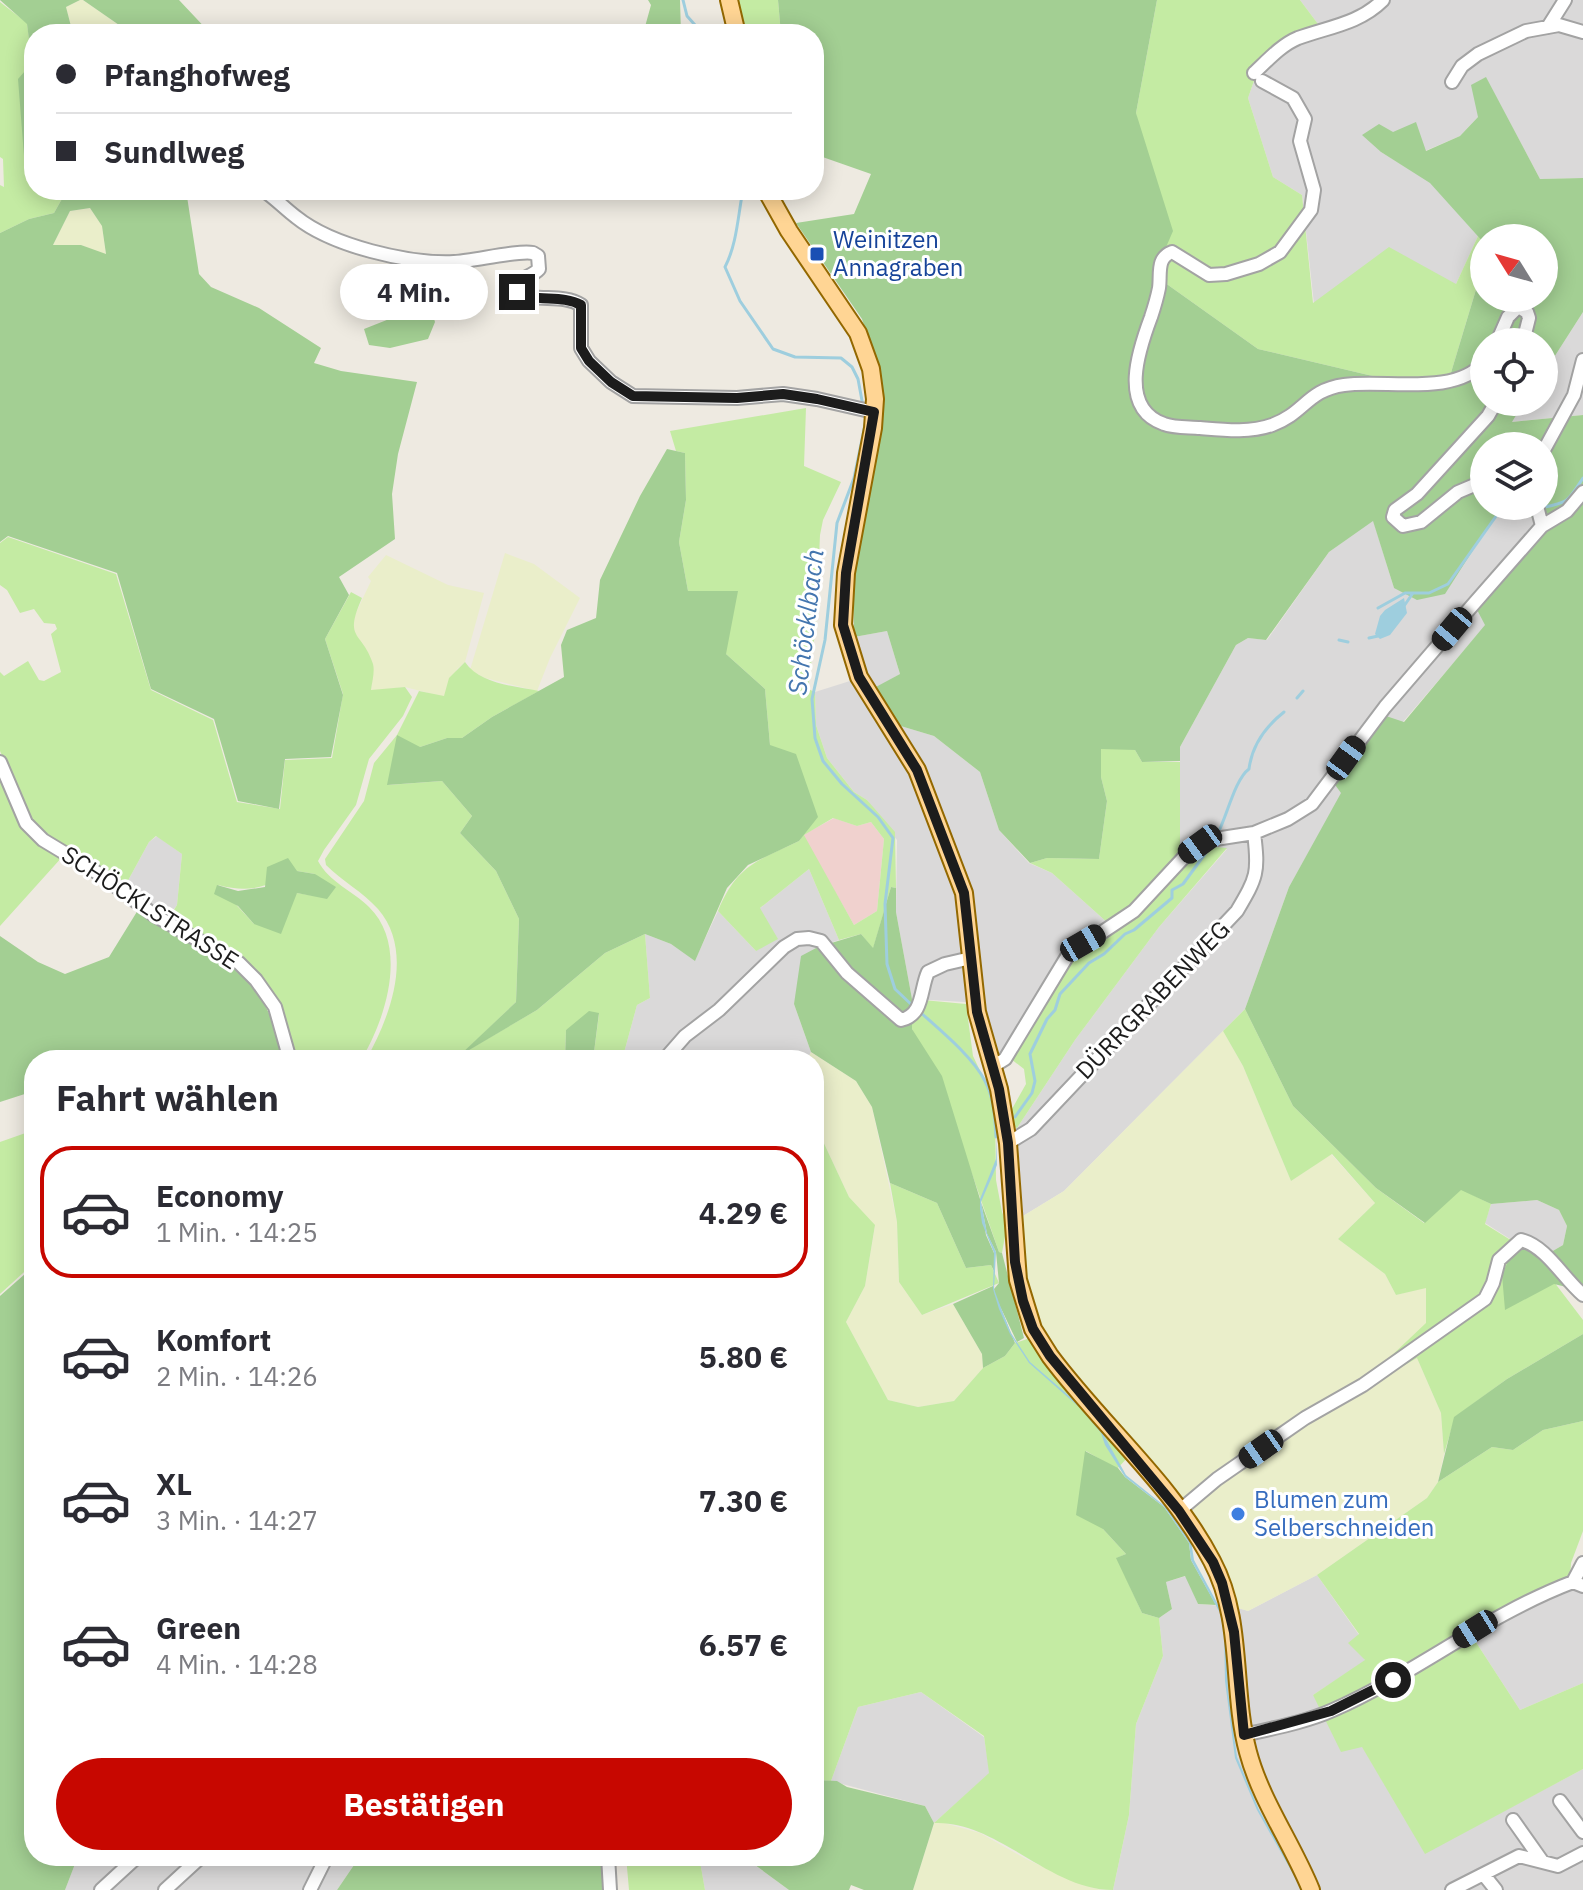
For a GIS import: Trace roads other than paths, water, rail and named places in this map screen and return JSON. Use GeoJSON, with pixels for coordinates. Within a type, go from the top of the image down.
{"type":"FeatureCollection","features":[{"type":"Feature","properties":{"kind":"main road"},"geometry":{"type":"LineString","coordinates":[[729,0],[735,24]]}},
{"type":"Feature","properties":{"kind":"main road"},"geometry":{"type":"LineString","coordinates":[[772,200],[858,333],[871,369],[874,412],[846,573],[843,625],[859,677],[917,770],[964,893],[977,1012],[1003,1108],[1015,1262],[1023,1301],[1033,1329],[1068,1380],[1179,1511],[1213,1562],[1227,1600],[1234,1632],[1244,1735],[1258,1783],[1311,1890]]}},
{"type":"Feature","properties":{"kind":"street"},"geometry":{"type":"LineString","coordinates":[[1383,0],[1350,22],[1297,39],[1279,50],[1258,77],[1293,98],[1305,119],[1300,141],[1314,190],[1311,210],[1280,252],[1259,264],[1226,274],[1209,275],[1189,264],[1181,255],[1167,254],[1161,262],[1156,304],[1141,344],[1134,376],[1138,400],[1149,415],[1164,425],[1261,429],[1297,413],[1324,388],[1345,384],[1439,382],[1470,372]]}},
{"type":"Feature","properties":{"kind":"street"},"geometry":{"type":"LineString","coordinates":[[1548,27],[1565,0]]}},
{"type":"Feature","properties":{"kind":"street"},"geometry":{"type":"LineString","coordinates":[[1452,82],[1462,66],[1478,54],[1526,31],[1559,25],[1583,32]]}},
{"type":"Feature","properties":{"kind":"street"},"geometry":{"type":"LineString","coordinates":[[279,200],[296,217],[316,229],[387,255],[440,262],[533,253],[538,256],[539,269],[517,282],[517,292],[526,296],[575,301],[581,305],[581,348],[589,361],[611,382],[633,396],[723,398],[783,394],[874,412]]}},
{"type":"Feature","properties":{"kind":"street"},"geometry":{"type":"LineString","coordinates":[[1503,328],[1518,307],[1527,312],[1526,328]]}},
{"type":"Feature","properties":{"kind":"street"},"geometry":{"type":"LineString","coordinates":[[1554,432],[1574,395],[1583,360]]}},
{"type":"Feature","properties":{"kind":"street"},"geometry":{"type":"LineString","coordinates":[[1474,432],[1488,416]]}},
{"type":"Feature","properties":{"kind":"street"},"geometry":{"type":"LineString","coordinates":[[1470,437],[1417,494],[1395,510],[1393,517],[1403,526],[1421,522],[1458,492],[1470,487]]}},
{"type":"Feature","properties":{"kind":"street"},"geometry":{"type":"LineString","coordinates":[[992,1067],[1005,1059],[1068,955],[1134,911],[1186,855],[1200,844],[1254,833],[1297,814],[1319,797],[1385,707],[1542,526],[1567,511],[1583,492]]}},
{"type":"Feature","properties":{"kind":"street"},"geometry":{"type":"LineString","coordinates":[[1540,520],[1542,526]]}},
{"type":"Feature","properties":{"kind":"street","name":"SCHÖCKLSTRASSE"},"geometry":{"type":"LineString","coordinates":[[0,762],[26,823],[43,840],[101,875],[154,915],[239,963],[275,1007],[287,1050]]}},
{"type":"Feature","properties":{"kind":"street","name":"DÜRRGRABENWEG"},"geometry":{"type":"LineString","coordinates":[[1008,1143],[1031,1129],[1237,911],[1254,881],[1257,860],[1254,833]]}},
{"type":"Feature","properties":{"kind":"street"},"geometry":{"type":"LineString","coordinates":[[673,1050],[784,947],[797,939],[821,941],[847,973],[901,1020],[908,1019],[917,1009],[928,972],[971,958]]}},
{"type":"Feature","properties":{"kind":"street"},"geometry":{"type":"LineString","coordinates":[[1179,1511],[1217,1479],[1305,1418],[1363,1385],[1485,1299],[1499,1260],[1521,1240],[1535,1244],[1583,1295]]}},
{"type":"Feature","properties":{"kind":"street"},"geometry":{"type":"LineString","coordinates":[[1244,1735],[1331,1711],[1393,1680],[1501,1614],[1578,1584],[1583,1563]]}},
{"type":"Feature","properties":{"kind":"street"},"geometry":{"type":"LineString","coordinates":[[1560,1801],[1583,1832]]}},
{"type":"Feature","properties":{"kind":"street"},"geometry":{"type":"LineString","coordinates":[[1513,1820],[1542,1861]]}},
{"type":"Feature","properties":{"kind":"street"},"geometry":{"type":"LineString","coordinates":[[1452,1890],[1519,1856],[1558,1866],[1583,1853]]}},
{"type":"Feature","properties":{"kind":"street"},"geometry":{"type":"LineString","coordinates":[[101,1890],[127,1866]]}},
{"type":"Feature","properties":{"kind":"street"},"geometry":{"type":"LineString","coordinates":[[165,1890],[182,1866]]}},
{"type":"Feature","properties":{"kind":"street"},"geometry":{"type":"LineString","coordinates":[[310,1890],[322,1866]]}},
{"type":"Feature","properties":{"kind":"street"},"geometry":{"type":"LineString","coordinates":[[609,1866],[610,1890]]}},
{"type":"Feature","properties":{"kind":"street"},"geometry":{"type":"LineString","coordinates":[[1484,1875],[1496,1890]]}},
{"type":"Feature","properties":{"kind":"water"},"geometry":{"type":"Polygon","coordinates":[[[1404,598],[1407,613],[1390,635],[1380,639],[1375,634],[1380,616],[1404,598]]]}},
{"type":"Feature","properties":{"kind":"water"},"geometry":{"type":"Polygon","coordinates":[[[996,1135],[997,1165],[981,1202],[987,1233],[996,1252],[994,1289],[1011,1333],[1030,1362],[1082,1407],[1102,1432],[1126,1475],[1167,1508],[1191,1540],[1194,1560],[1222,1612],[1226,1632],[1228,1691],[1237,1757],[1259,1810],[1302,1890],[1257,1810],[1235,1758],[1225,1681],[1224,1631],[1220,1613],[1191,1560],[1189,1543],[1164,1507],[1125,1477],[1101,1433],[1080,1408],[1029,1363],[1010,1334],[999,1309],[993,1289],[994,1253],[982,1223],[980,1209],[980,1199],[996,1159],[996,1135]]]}},
{"type":"Feature","properties":{"kind":"waterway","name":"Schöcklbach"},"geometry":{"type":"LineString","coordinates":[[683,0],[687,16],[694,24]]}},
{"type":"Feature","properties":{"kind":"waterway","name":"Schöcklbach"},"geometry":{"type":"LineString","coordinates":[[741,200],[735,239],[725,267],[740,301],[773,349],[795,357],[841,358],[852,367],[858,379],[863,406]]}},
{"type":"Feature","properties":{"kind":"waterway","name":"Schöcklbach"},"geometry":{"type":"LineString","coordinates":[[865,413],[854,478],[837,523],[825,640],[812,699],[815,738],[823,761],[842,784],[878,817],[893,838],[885,904],[887,964],[895,989],[914,1007]]}},
{"type":"Feature","properties":{"kind":"waterway"},"geometry":{"type":"LineString","coordinates":[[1558,504],[1574,492],[1583,478]]}},
{"type":"Feature","properties":{"kind":"waterway"},"geometry":{"type":"LineString","coordinates":[[1378,608],[1405,593],[1429,593],[1448,584],[1493,520]]}},
{"type":"Feature","properties":{"kind":"waterway"},"geometry":{"type":"LineString","coordinates":[[1404,606],[1413,593]]}},
{"type":"Feature","properties":{"kind":"waterway"},"geometry":{"type":"LineString","coordinates":[[1369,638],[1378,636]]}},
{"type":"Feature","properties":{"kind":"waterway"},"geometry":{"type":"LineString","coordinates":[[1339,640],[1348,642]]}},
{"type":"Feature","properties":{"kind":"waterway"},"geometry":{"type":"LineString","coordinates":[[1297,698],[1303,691]]}},
{"type":"Feature","properties":{"kind":"waterway"},"geometry":{"type":"LineString","coordinates":[[1218,833],[1235,789],[1249,769],[1256,744],[1265,730],[1284,712]]}},
{"type":"Feature","properties":{"kind":"waterway"},"geometry":{"type":"LineString","coordinates":[[1015,1117],[1032,1093],[1035,1081],[1030,1054],[1047,1019],[1055,1010],[1060,994],[1089,963],[1172,898],[1172,890],[1183,884],[1213,843]]}},
{"type":"Feature","properties":{"kind":"waterway","name":"Schöcklbach"},"geometry":{"type":"LineString","coordinates":[[920,1012],[956,1044],[980,1072],[992,1101],[996,1137]]}},
{"type":"Feature","properties":{"kind":"place","name":"Weinitzen Annagraben"},"geometry":{"type":"Point","coordinates":[817,254]}},
{"type":"Feature","properties":{"kind":"place","name":"Blumen zum Selberschneiden"},"geometry":{"type":"Point","coordinates":[1238,1514]}}]}
